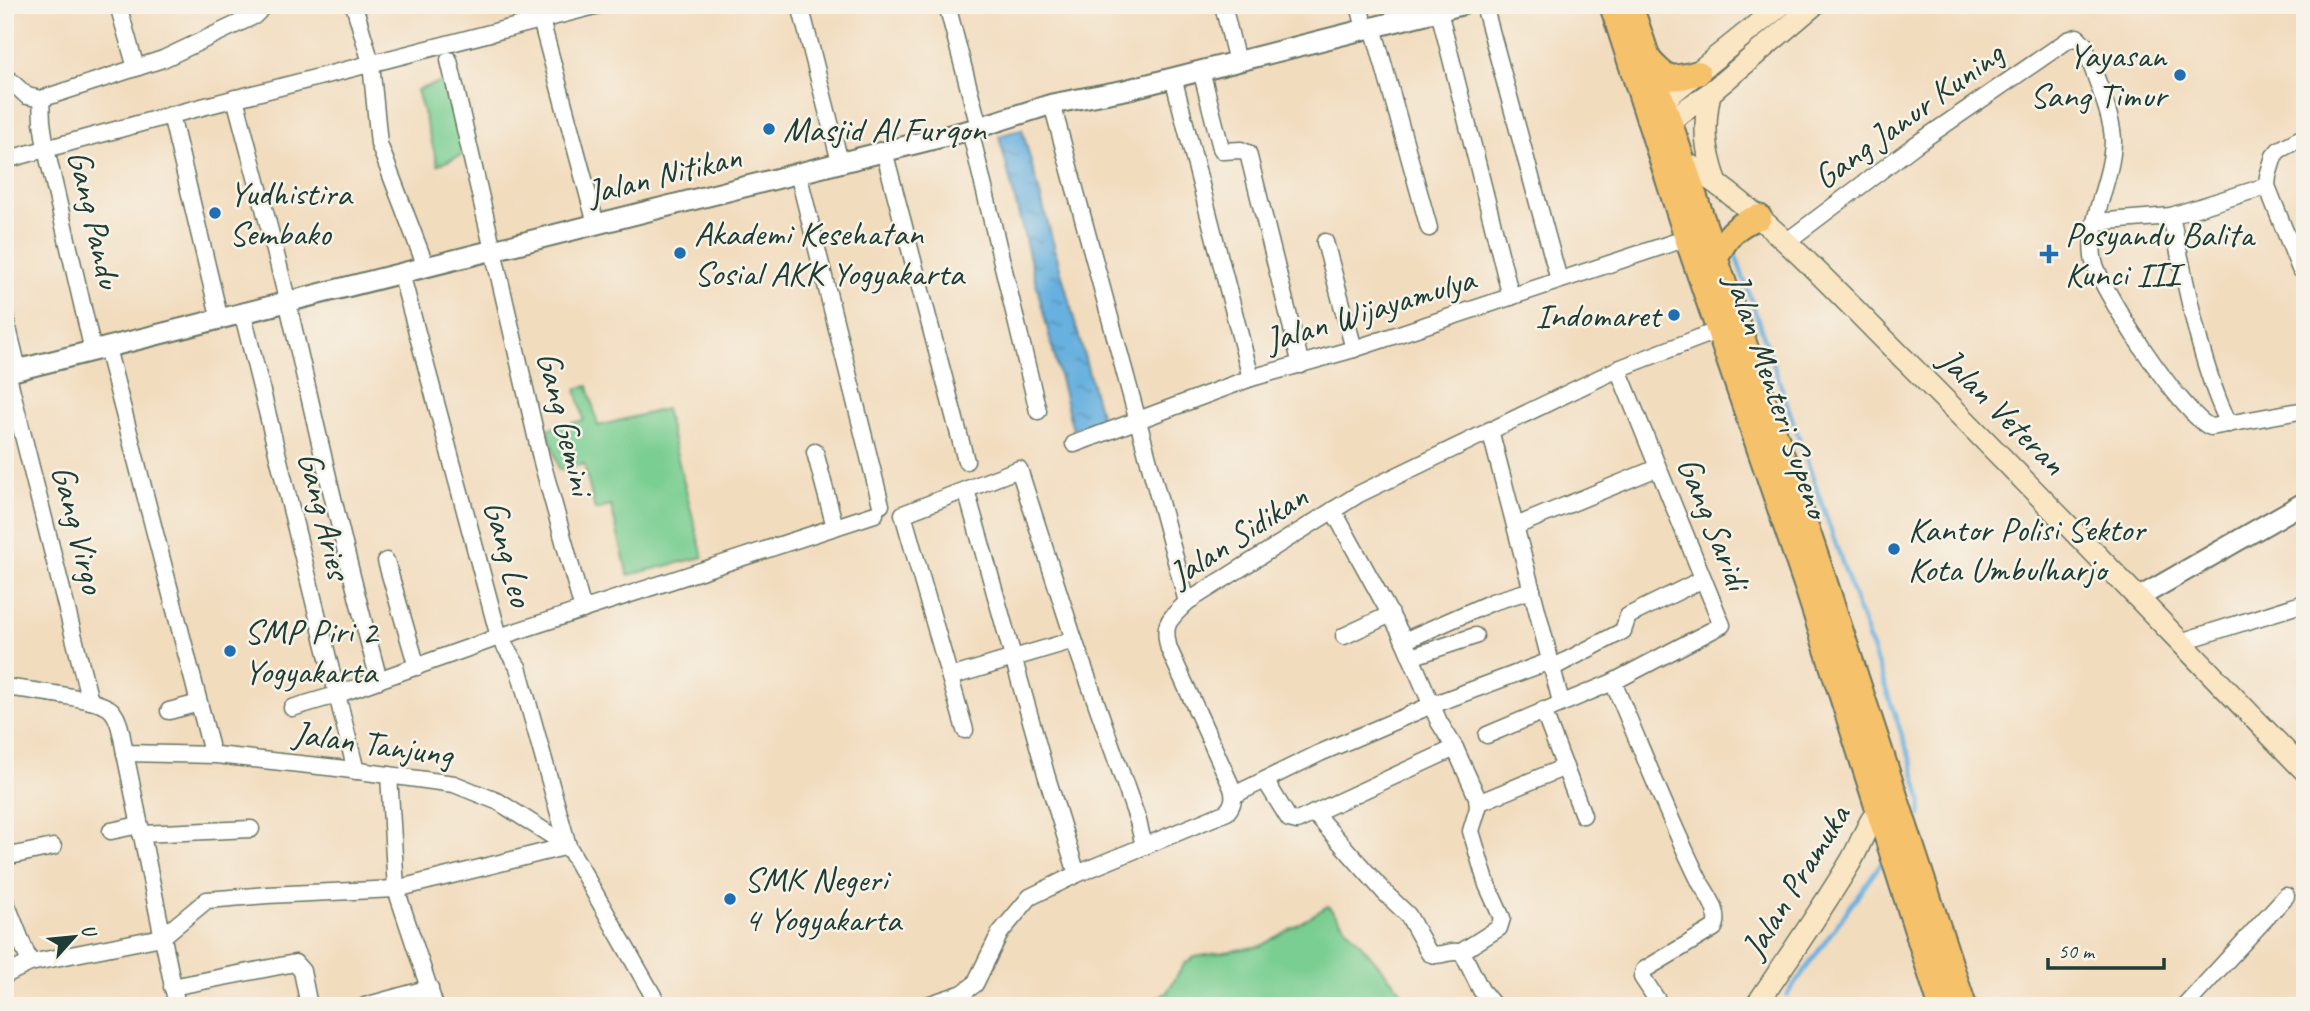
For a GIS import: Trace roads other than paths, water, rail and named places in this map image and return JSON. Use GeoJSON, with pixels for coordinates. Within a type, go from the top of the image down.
{"type":"FeatureCollection","features":[{"type":"Feature","properties":{"kind":"main road","name":"Jalan Menteri Supeno"},"geometry":{"type":"LineString","coordinates":[[1612,5],[1658,116],[1672,159],[1715,258],[1887,801]]}},
{"type":"Feature","properties":{"kind":"main road","name":"Jalan Menteri Supeno"},"geometry":{"type":"LineString","coordinates":[[1630,5],[1649,60],[1658,116]]}},
{"type":"Feature","properties":{"kind":"main road"},"geometry":{"type":"LineString","coordinates":[[1716,181],[1706,153],[1704,83],[1781,5]]}},
{"type":"Feature","properties":{"kind":"main road"},"geometry":{"type":"LineString","coordinates":[[1658,116],[1814,5]]}},
{"type":"Feature","properties":{"kind":"main road"},"geometry":{"type":"LineString","coordinates":[[1649,60],[1664,76],[1704,83]]}},
{"type":"Feature","properties":{"kind":"main road","name":"Jalan Menteri Supeno"},"geometry":{"type":"LineString","coordinates":[[1672,159],[1687,238],[1718,330],[1817,586]]}},
{"type":"Feature","properties":{"kind":"main road","name":"Jalan Veteran"},"geometry":{"type":"LineString","coordinates":[[1672,159],[1716,181],[1786,242],[2020,473],[2305,771]]}},
{"type":"Feature","properties":{"kind":"main road"},"geometry":{"type":"LineString","coordinates":[[1715,258],[1724,240],[1738,225],[1759,217]]}},
{"type":"Feature","properties":{"kind":"main road"},"geometry":{"type":"LineString","coordinates":[[1887,801],[1941,1006]]}},
{"type":"Feature","properties":{"kind":"main road"},"geometry":{"type":"LineString","coordinates":[[1887,801],[1964,1006]]}},
{"type":"Feature","properties":{"kind":"main road","name":"Jalan Pramuka"},"geometry":{"type":"LineString","coordinates":[[1756,1006],[1838,883],[1887,801]]}},
{"type":"Feature","properties":{"kind":"street"},"geometry":{"type":"LineString","coordinates":[[118,5],[136,68]]}},
{"type":"Feature","properties":{"kind":"street"},"geometry":{"type":"LineString","coordinates":[[5,76],[27,96],[41,99],[163,59],[248,20],[259,11],[260,5]]}},
{"type":"Feature","properties":{"kind":"street"},"geometry":{"type":"LineString","coordinates":[[354,5],[371,63],[379,144],[426,267]]}},
{"type":"Feature","properties":{"kind":"street"},"geometry":{"type":"LineString","coordinates":[[5,160],[371,63],[538,13],[599,5]]}},
{"type":"Feature","properties":{"kind":"street"},"geometry":{"type":"LineString","coordinates":[[800,5],[841,162]]}},
{"type":"Feature","properties":{"kind":"street"},"geometry":{"type":"LineString","coordinates":[[947,5],[1038,411]]}},
{"type":"Feature","properties":{"kind":"street"},"geometry":{"type":"LineString","coordinates":[[1223,5],[1237,62]]}},
{"type":"Feature","properties":{"kind":"street"},"geometry":{"type":"LineString","coordinates":[[1359,5],[1369,28],[1429,228]]}},
{"type":"Feature","properties":{"kind":"street","name":"Jalan Nitikan"},"geometry":{"type":"LineString","coordinates":[[10,371],[974,128],[1052,104],[1125,90],[1461,5]]}},
{"type":"Feature","properties":{"kind":"street"},"geometry":{"type":"LineString","coordinates":[[1484,5],[1559,280]]}},
{"type":"Feature","properties":{"kind":"street"},"geometry":{"type":"LineString","coordinates":[[1439,11],[1511,297]]}},
{"type":"Feature","properties":{"kind":"street"},"geometry":{"type":"LineString","coordinates":[[538,13],[596,224]]}},
{"type":"Feature","properties":{"kind":"street","name":"Gang Janur Kuning"},"geometry":{"type":"LineString","coordinates":[[1786,242],[1914,145],[2075,37],[2084,44],[2113,132],[2111,158],[2095,222],[2092,254],[2097,271],[2155,368],[2204,425],[2216,427],[2305,410]]}},
{"type":"Feature","properties":{"kind":"street","name":"Gang Gemini"},"geometry":{"type":"LineString","coordinates":[[449,60],[542,462],[583,610]]}},
{"type":"Feature","properties":{"kind":"street"},"geometry":{"type":"LineString","coordinates":[[1200,70],[1221,148],[1223,151],[1241,150],[1248,153],[1301,365]]}},
{"type":"Feature","properties":{"kind":"street"},"geometry":{"type":"LineString","coordinates":[[1173,77],[1251,378]]}},
{"type":"Feature","properties":{"kind":"street"},"geometry":{"type":"LineString","coordinates":[[235,98],[379,680]]}},
{"type":"Feature","properties":{"kind":"street","name":"Gang Pandu"},"geometry":{"type":"LineString","coordinates":[[41,99],[46,149],[210,744]]}},
{"type":"Feature","properties":{"kind":"street"},"geometry":{"type":"LineString","coordinates":[[1052,104],[1187,602]]}},
{"type":"Feature","properties":{"kind":"street"},"geometry":{"type":"LineString","coordinates":[[171,115],[220,320]]}},
{"type":"Feature","properties":{"kind":"street"},"geometry":{"type":"LineString","coordinates":[[2305,136],[2274,156],[2269,168],[2267,186],[2303,268],[2305,285]]}},
{"type":"Feature","properties":{"kind":"street"},"geometry":{"type":"LineString","coordinates":[[884,151],[966,461]]}},
{"type":"Feature","properties":{"kind":"street"},"geometry":{"type":"LineString","coordinates":[[292,708],[835,527],[878,509],[798,173]]}},
{"type":"Feature","properties":{"kind":"street"},"geometry":{"type":"LineString","coordinates":[[2095,222],[2171,216],[2267,186]]}},
{"type":"Feature","properties":{"kind":"street"},"geometry":{"type":"LineString","coordinates":[[2171,216],[2198,331],[2229,424]]}},
{"type":"Feature","properties":{"kind":"street","name":"Jalan Wijayamulya"},"geometry":{"type":"LineString","coordinates":[[1074,444],[1251,378],[1354,349],[1687,238]]}},
{"type":"Feature","properties":{"kind":"street"},"geometry":{"type":"LineString","coordinates":[[1325,242],[1354,349]]}},
{"type":"Feature","properties":{"kind":"street","name":"Gang Leo"},"geometry":{"type":"LineString","coordinates":[[401,273],[499,637],[518,667],[568,846]]}},
{"type":"Feature","properties":{"kind":"street","name":"Gang Aries"},"geometry":{"type":"LineString","coordinates":[[243,314],[356,771]]}},
{"type":"Feature","properties":{"kind":"street","name":"Gang Virgo"},"geometry":{"type":"LineString","coordinates":[[5,316],[10,371],[90,701]]}},
{"type":"Feature","properties":{"kind":"street","name":"Jalan Sidikan"},"geometry":{"type":"LineString","coordinates":[[1234,795],[1227,774],[1169,649],[1166,636],[1168,621],[1187,602],[1359,494],[1618,369],[1718,330]]}},
{"type":"Feature","properties":{"kind":"street","name":"Gang Saridi"},"geometry":{"type":"LineString","coordinates":[[1613,682],[1722,625],[1618,369]]}},
{"type":"Feature","properties":{"kind":"street"},"geometry":{"type":"LineString","coordinates":[[1490,430],[1561,702]]}},
{"type":"Feature","properties":{"kind":"street"},"geometry":{"type":"LineString","coordinates":[[815,452],[835,527]]}},
{"type":"Feature","properties":{"kind":"street"},"geometry":{"type":"LineString","coordinates":[[1516,526],[1657,468]]}},
{"type":"Feature","properties":{"kind":"street"},"geometry":{"type":"LineString","coordinates":[[965,730],[903,514],[1019,469],[1074,640],[1124,778],[1144,846]]}},
{"type":"Feature","properties":{"kind":"street"},"geometry":{"type":"LineString","coordinates":[[966,490],[1077,874]]}},
{"type":"Feature","properties":{"kind":"street"},"geometry":{"type":"LineString","coordinates":[[2137,598],[2305,502]]}},
{"type":"Feature","properties":{"kind":"street"},"geometry":{"type":"LineString","coordinates":[[1314,813],[1408,915],[1431,955],[1461,952],[1499,928],[1501,914],[1487,885],[1471,831],[1478,803],[1404,640],[1334,510]]}},
{"type":"Feature","properties":{"kind":"street"},"geometry":{"type":"LineString","coordinates":[[386,561],[417,667]]}},
{"type":"Feature","properties":{"kind":"street"},"geometry":{"type":"LineString","coordinates":[[925,1006],[951,1001],[975,984],[1000,933],[1030,897],[1077,874],[1227,812],[1234,795],[1432,705],[1551,665],[1623,631],[1628,615],[1703,579]]}},
{"type":"Feature","properties":{"kind":"street"},"geometry":{"type":"LineString","coordinates":[[1404,640],[1492,602],[1532,590]]}},
{"type":"Feature","properties":{"kind":"street"},"geometry":{"type":"LineString","coordinates":[[2180,642],[2305,603]]}},
{"type":"Feature","properties":{"kind":"street"},"geometry":{"type":"LineString","coordinates":[[1344,636],[1391,614]]}},
{"type":"Feature","properties":{"kind":"street"},"geometry":{"type":"LineString","coordinates":[[1411,657],[1475,636]]}},
{"type":"Feature","properties":{"kind":"street"},"geometry":{"type":"LineString","coordinates":[[950,677],[1074,640]]}},
{"type":"Feature","properties":{"kind":"street"},"geometry":{"type":"LineString","coordinates":[[1486,735],[1613,682],[1715,911],[1717,921],[1714,928],[1644,970],[1642,978],[1661,1006]]}},
{"type":"Feature","properties":{"kind":"street"},"geometry":{"type":"LineString","coordinates":[[5,687],[90,701],[113,711],[125,753],[177,1006]]}},
{"type":"Feature","properties":{"kind":"street"},"geometry":{"type":"LineString","coordinates":[[169,711],[199,703]]}},
{"type":"Feature","properties":{"kind":"street"},"geometry":{"type":"LineString","coordinates":[[1543,710],[1583,815]]}},
{"type":"Feature","properties":{"kind":"street"},"geometry":{"type":"LineString","coordinates":[[1265,780],[1289,819],[1297,821],[1455,748]]}},
{"type":"Feature","properties":{"kind":"street","name":"Jalan Tanjung"},"geometry":{"type":"LineString","coordinates":[[125,753],[216,755],[389,775],[454,784],[499,802],[568,846],[659,1006]]}},
{"type":"Feature","properties":{"kind":"street"},"geometry":{"type":"LineString","coordinates":[[1478,803],[1565,767]]}},
{"type":"Feature","properties":{"kind":"street"},"geometry":{"type":"LineString","coordinates":[[389,775],[396,889],[435,1006]]}},
{"type":"Feature","properties":{"kind":"street"},"geometry":{"type":"LineString","coordinates":[[111,831],[251,830]]}},
{"type":"Feature","properties":{"kind":"street"},"geometry":{"type":"LineString","coordinates":[[5,975],[30,963],[162,937],[207,901],[267,895],[396,889],[568,846]]}},
{"type":"Feature","properties":{"kind":"street"},"geometry":{"type":"LineString","coordinates":[[5,857],[53,847]]}},
{"type":"Feature","properties":{"kind":"street"},"geometry":{"type":"LineString","coordinates":[[2185,1006],[2286,897]]}},
{"type":"Feature","properties":{"kind":"street"},"geometry":{"type":"LineString","coordinates":[[5,900],[30,963]]}},
{"type":"Feature","properties":{"kind":"street"},"geometry":{"type":"LineString","coordinates":[[1461,952],[1481,990],[1494,1006]]}},
{"type":"Feature","properties":{"kind":"street"},"geometry":{"type":"LineString","coordinates":[[172,986],[295,963],[302,971],[309,1006]]}},
{"type":"Feature","properties":{"kind":"street"},"geometry":{"type":"LineString","coordinates":[[365,1006],[429,988]]}},
{"type":"Feature","properties":{"kind":"water"},"geometry":{"type":"Polygon","coordinates":[[[1022,129],[1102,421],[1073,430],[999,136],[1022,129]]]}},
{"type":"Feature","properties":{"kind":"waterway"},"geometry":{"type":"LineString","coordinates":[[1732,245],[1912,764],[1922,801],[1920,816]]}},
{"type":"Feature","properties":{"kind":"waterway"},"geometry":{"type":"LineString","coordinates":[[1787,995],[1884,859]]}},
{"type":"Feature","properties":{"kind":"place","name":"Yayasan Sang Timur"},"geometry":{"type":"Point","coordinates":[2180,75]}},
{"type":"Feature","properties":{"kind":"place","name":"Masjid Al Furqon"},"geometry":{"type":"Point","coordinates":[769,129]}},
{"type":"Feature","properties":{"kind":"place","name":"Yudhistira Sembako"},"geometry":{"type":"Point","coordinates":[215,213]}},
{"type":"Feature","properties":{"kind":"place","name":"Akademi Kesehatan Sosial AKK Yogyakarta"},"geometry":{"type":"Point","coordinates":[680,253]}},
{"type":"Feature","properties":{"kind":"place","name":"Posyandu Balita Kunci III"},"geometry":{"type":"Point","coordinates":[2049,254]}},
{"type":"Feature","properties":{"kind":"place","name":"Indomaret"},"geometry":{"type":"Point","coordinates":[1674,315]}},
{"type":"Feature","properties":{"kind":"place","name":"Kantor Polisi Sektor Kota Umbulharjo"},"geometry":{"type":"Point","coordinates":[1894,549]}},
{"type":"Feature","properties":{"kind":"place","name":"SMP Piri 2 Yogyakarta"},"geometry":{"type":"Point","coordinates":[230,651]}},
{"type":"Feature","properties":{"kind":"place","name":"SMK Negeri 4 Yogyakarta"},"geometry":{"type":"Point","coordinates":[730,899]}}]}
